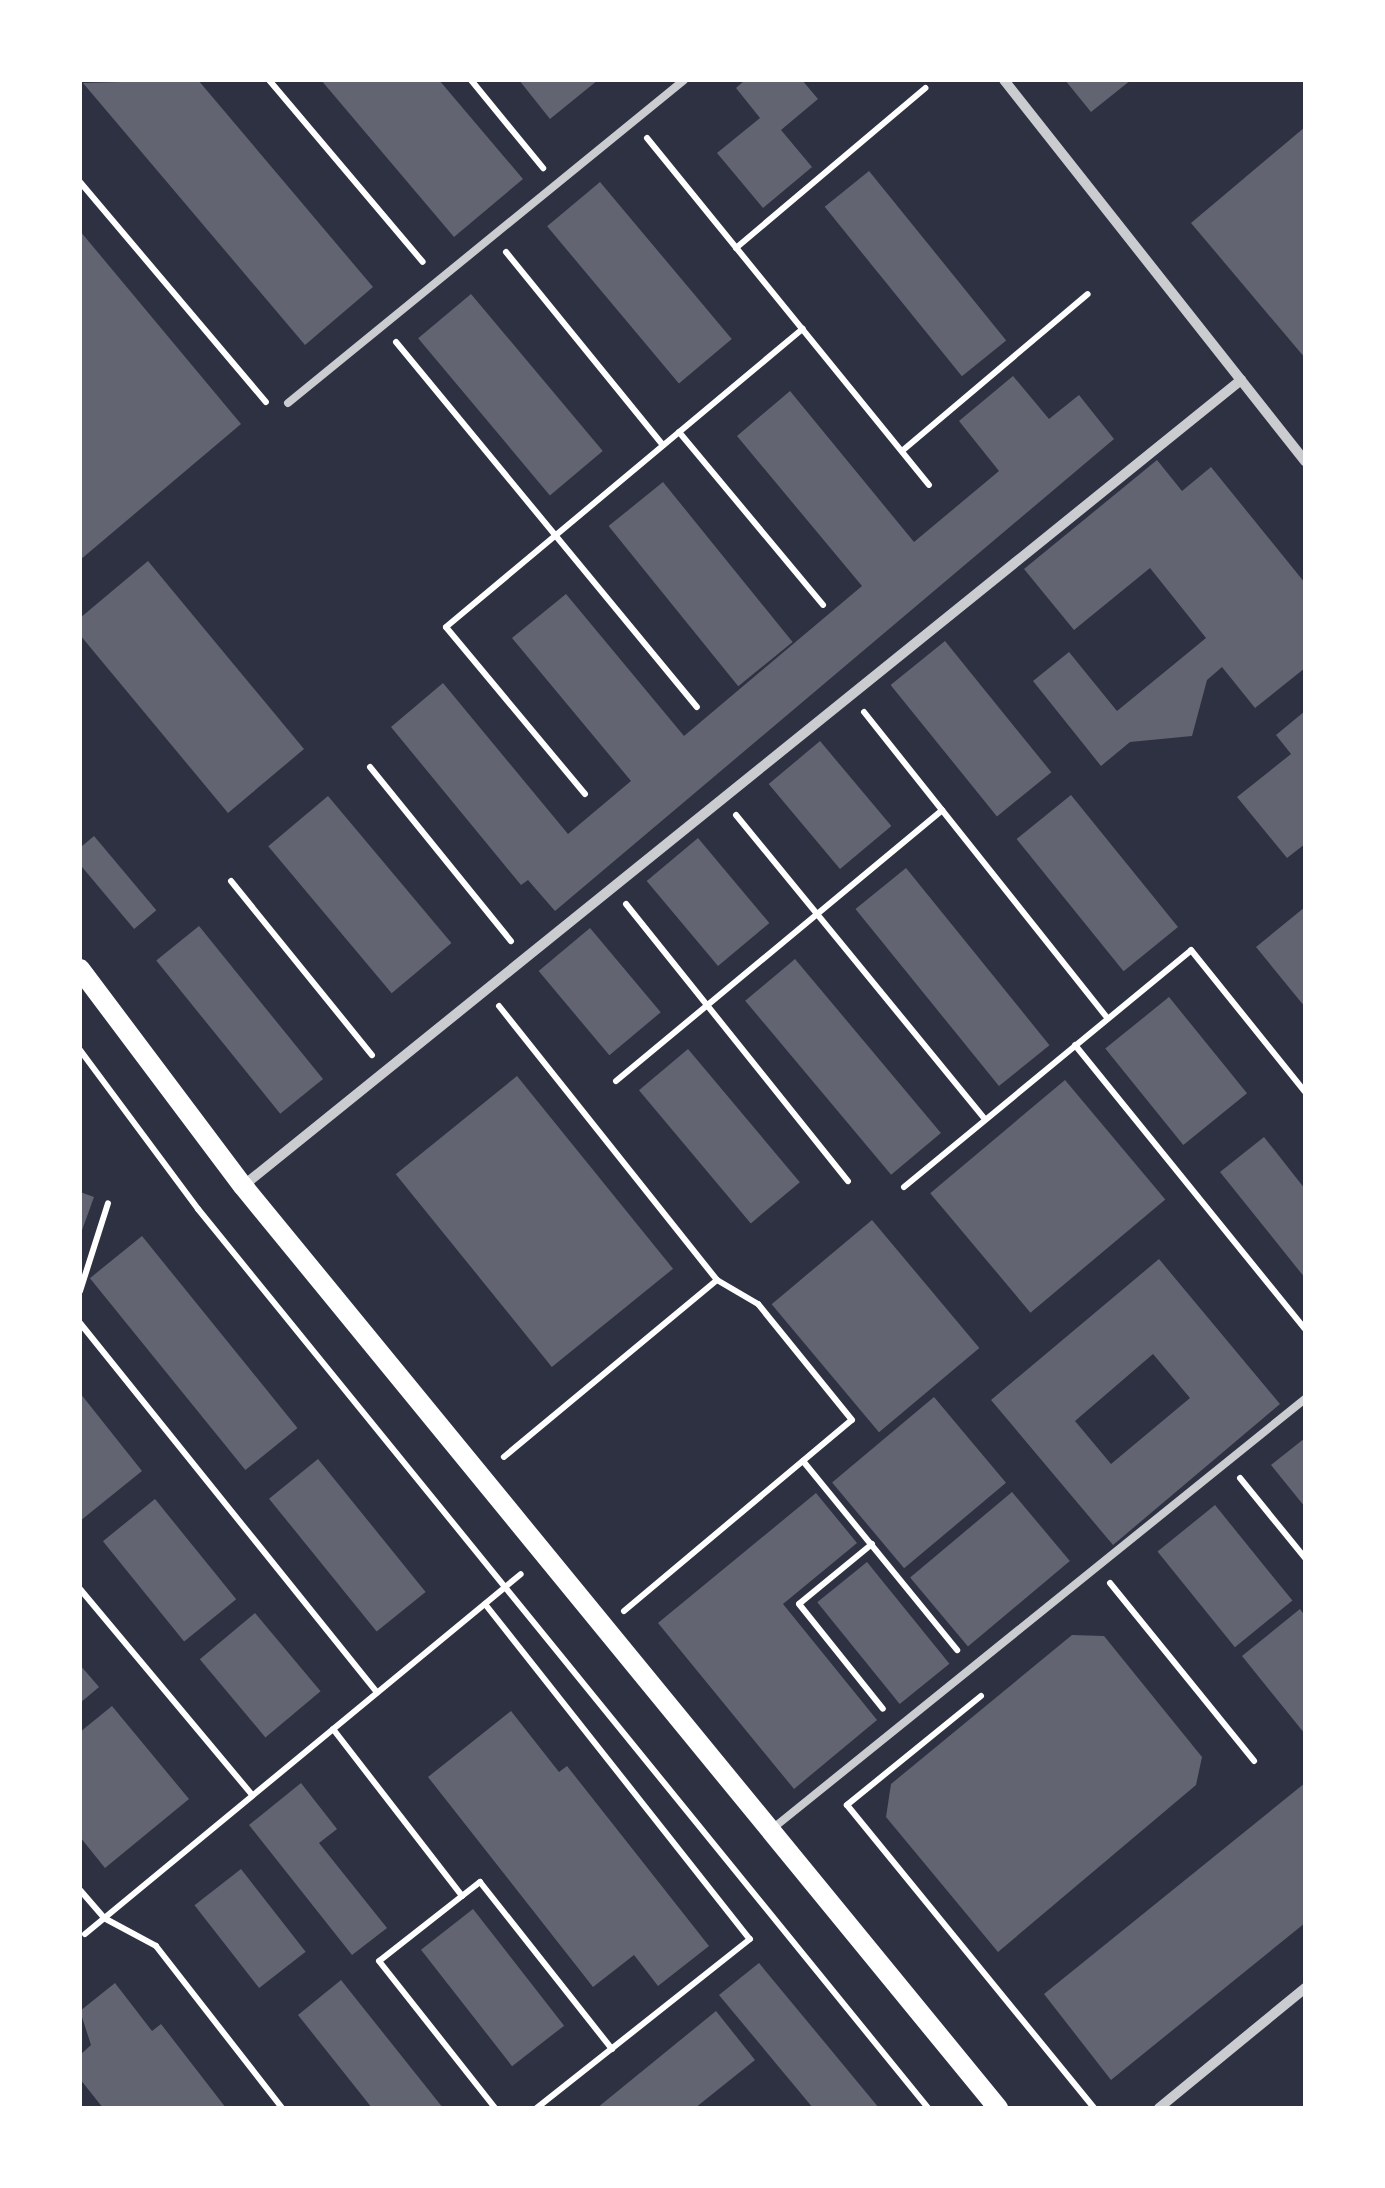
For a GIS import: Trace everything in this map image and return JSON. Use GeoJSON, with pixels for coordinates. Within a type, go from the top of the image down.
{"type":"FeatureCollection","features":[{"type":"Feature","properties":{"kind":"main road"},"geometry":{"type":"LineString","coordinates":[[80,969],[242,1186],[998,2108]]}},
{"type":"Feature","properties":{"kind":"street"},"geometry":{"type":"LineString","coordinates":[[1004,80],[1305,460]]}},
{"type":"Feature","properties":{"kind":"street"},"geometry":{"type":"LineString","coordinates":[[242,1186],[1241,380]]}},
{"type":"Feature","properties":{"kind":"street"},"geometry":{"type":"LineString","coordinates":[[1159,2108],[1305,1988]]}},
{"type":"Feature","properties":{"kind":"lane"},"geometry":{"type":"LineString","coordinates":[[288,402],[684,80]]}},
{"type":"Feature","properties":{"kind":"lane"},"geometry":{"type":"LineString","coordinates":[[772,1830],[1305,1400]]}},
{"type":"Feature","properties":{"kind":"path"},"geometry":{"type":"LineString","coordinates":[[269,80],[438,280]]}},
{"type":"Feature","properties":{"kind":"path"},"geometry":{"type":"LineString","coordinates":[[471,80],[557,184]]}},
{"type":"Feature","properties":{"kind":"path"},"geometry":{"type":"LineString","coordinates":[[736,248],[925,88]]}},
{"type":"Feature","properties":{"kind":"path"},"geometry":{"type":"LineString","coordinates":[[634,121],[929,485]]}},
{"type":"Feature","properties":{"kind":"path"},"geometry":{"type":"LineString","coordinates":[[80,182],[267,403],[288,402]]}},
{"type":"Feature","properties":{"kind":"path"},"geometry":{"type":"LineString","coordinates":[[493,236],[663,445]]}},
{"type":"Feature","properties":{"kind":"path"},"geometry":{"type":"LineString","coordinates":[[902,451],[1088,294]]}},
{"type":"Feature","properties":{"kind":"path"},"geometry":{"type":"LineString","coordinates":[[382,326],[697,707]]}},
{"type":"Feature","properties":{"kind":"path"},"geometry":{"type":"LineString","coordinates":[[585,794],[446,626],[802,329]]}},
{"type":"Feature","properties":{"kind":"path"},"geometry":{"type":"LineString","coordinates":[[679,432],[823,605]]}},
{"type":"Feature","properties":{"kind":"path"},"geometry":{"type":"LineString","coordinates":[[850,695],[1107,1018]]}},
{"type":"Feature","properties":{"kind":"path"},"geometry":{"type":"LineString","coordinates":[[370,767],[525,958]]}},
{"type":"Feature","properties":{"kind":"path"},"geometry":{"type":"LineString","coordinates":[[722,798],[986,1120]]}},
{"type":"Feature","properties":{"kind":"path"},"geometry":{"type":"LineString","coordinates":[[616,1080],[942,810]]}},
{"type":"Feature","properties":{"kind":"path"},"geometry":{"type":"LineString","coordinates":[[231,881],[385,1070]]}},
{"type":"Feature","properties":{"kind":"path"},"geometry":{"type":"LineString","coordinates":[[612,888],[848,1182]]}},
{"type":"Feature","properties":{"kind":"path"},"geometry":{"type":"LineString","coordinates":[[904,1187],[1191,950],[1305,1092]]}},
{"type":"Feature","properties":{"kind":"path"},"geometry":{"type":"LineString","coordinates":[[486,989],[717,1280],[758,1304],[852,1420],[606,1627]]}},
{"type":"Feature","properties":{"kind":"path"},"geometry":{"type":"LineString","coordinates":[[1075,1045],[1305,1329]]}},
{"type":"Feature","properties":{"kind":"path"},"geometry":{"type":"LineString","coordinates":[[80,1050],[198,1209],[508,1585],[928,2108]]}},
{"type":"Feature","properties":{"kind":"path"},"geometry":{"type":"LineString","coordinates":[[80,1291],[108,1203]]}},
{"type":"Feature","properties":{"kind":"path"},"geometry":{"type":"LineString","coordinates":[[482,1476],[717,1280]]}},
{"type":"Feature","properties":{"kind":"path"},"geometry":{"type":"LineString","coordinates":[[80,1323],[377,1693]]}},
{"type":"Feature","properties":{"kind":"path"},"geometry":{"type":"LineString","coordinates":[[803,1461],[972,1668]]}},
{"type":"Feature","properties":{"kind":"path"},"geometry":{"type":"LineString","coordinates":[[1227,1462],[1305,1558]]}},
{"type":"Feature","properties":{"kind":"path"},"geometry":{"type":"LineString","coordinates":[[872,1544],[799,1604],[898,1728]]}},
{"type":"Feature","properties":{"kind":"path"},"geometry":{"type":"LineString","coordinates":[[84,1934],[546,1554]]}},
{"type":"Feature","properties":{"kind":"path"},"geometry":{"type":"LineString","coordinates":[[1097,1567],[1254,1761]]}},
{"type":"Feature","properties":{"kind":"path"},"geometry":{"type":"LineString","coordinates":[[80,1588],[253,1795]]}},
{"type":"Feature","properties":{"kind":"path"},"geometry":{"type":"LineString","coordinates":[[1099,1600],[1114,1588]]}},
{"type":"Feature","properties":{"kind":"path"},"geometry":{"type":"LineString","coordinates":[[486,1604],[750,1939],[538,2108]]}},
{"type":"Feature","properties":{"kind":"path"},"geometry":{"type":"LineString","coordinates":[[996,1684],[847,1805],[1094,2108]]}},
{"type":"Feature","properties":{"kind":"path"},"geometry":{"type":"LineString","coordinates":[[333,1730],[462,1896]]}},
{"type":"Feature","properties":{"kind":"path"},"geometry":{"type":"LineString","coordinates":[[495,2108],[379,1961],[480,1882],[612,2049]]}},
{"type":"Feature","properties":{"kind":"path"},"geometry":{"type":"LineString","coordinates":[[80,1890],[104,1918],[156,1946],[282,2108]]}},
{"type":"Feature","properties":{"kind":"building"},"geometry":{"type":"Polygon","coordinates":[[[198,80],[373,287],[305,345],[83,83],[198,80]]]}},
{"type":"Feature","properties":{"kind":"building"},"geometry":{"type":"Polygon","coordinates":[[[321,80],[439,80],[523,179],[454,237],[321,80]]]}},
{"type":"Feature","properties":{"kind":"building"},"geometry":{"type":"Polygon","coordinates":[[[519,80],[598,80],[550,119],[519,80]]]}},
{"type":"Feature","properties":{"kind":"building"},"geometry":{"type":"Polygon","coordinates":[[[745,80],[802,80],[818,99],[781,130],[812,167],[763,208],[717,153],[760,118],[736,88],[745,80]]]}},
{"type":"Feature","properties":{"kind":"building"},"geometry":{"type":"Polygon","coordinates":[[[1065,80],[1131,80],[1091,112],[1065,80]]]}},
{"type":"Feature","properties":{"kind":"building"},"geometry":{"type":"Polygon","coordinates":[[[1305,127],[1305,358],[1191,223],[1305,127]]]}},
{"type":"Feature","properties":{"kind":"building"},"geometry":{"type":"Polygon","coordinates":[[[869,171],[1006,340],[962,376],[825,207],[869,171]]]}},
{"type":"Feature","properties":{"kind":"building"},"geometry":{"type":"Polygon","coordinates":[[[600,182],[732,339],[679,383],[547,226],[600,182]]]}},
{"type":"Feature","properties":{"kind":"building"},"geometry":{"type":"Polygon","coordinates":[[[80,231],[241,424],[80,560],[80,231]]]}},
{"type":"Feature","properties":{"kind":"building"},"geometry":{"type":"Polygon","coordinates":[[[471,294],[603,451],[550,495],[418,338],[471,294]]]}},
{"type":"Feature","properties":{"kind":"building"},"geometry":{"type":"Polygon","coordinates":[[[1013,376],[1049,419],[1079,395],[1114,439],[555,911],[528,880],[521,885],[391,727],[443,683],[568,834],[631,781],[512,638],[566,594],[684,736],[862,586],[737,436],[790,391],[914,542],[999,471],[959,421],[1013,376]]]}},
{"type":"Feature","properties":{"kind":"building"},"geometry":{"type":"Polygon","coordinates":[[[1157,460],[1182,491],[1211,467],[1305,583],[1305,668],[1255,708],[1222,667],[1207,680],[1192,736],[1130,742],[1101,766],[1033,681],[1069,652],[1117,711],[1206,638],[1150,568],[1074,630],[1024,569],[1157,460]]]}},
{"type":"Feature","properties":{"kind":"building"},"geometry":{"type":"Polygon","coordinates":[[[663,482],[793,642],[738,686],[609,526],[663,482]]]}},
{"type":"Feature","properties":{"kind":"building"},"geometry":{"type":"Polygon","coordinates":[[[148,561],[304,749],[228,813],[80,635],[80,618],[148,561]]]}},
{"type":"Feature","properties":{"kind":"building"},"geometry":{"type":"Polygon","coordinates":[[[945,641],[1051,772],[997,816],[891,685],[945,641]]]}},
{"type":"Feature","properties":{"kind":"building"},"geometry":{"type":"Polygon","coordinates":[[[1305,711],[1305,844],[1287,858],[1237,797],[1291,754],[1276,735],[1305,711]]]}},
{"type":"Feature","properties":{"kind":"building"},"geometry":{"type":"Polygon","coordinates":[[[820,741],[891,826],[840,869],[769,784],[820,741]]]}},
{"type":"Feature","properties":{"kind":"building"},"geometry":{"type":"Polygon","coordinates":[[[1071,795],[1178,927],[1124,971],[1017,839],[1071,795]]]}},
{"type":"Feature","properties":{"kind":"building"},"geometry":{"type":"Polygon","coordinates":[[[328,796],[451,943],[392,993],[268,846],[328,796]]]}},
{"type":"Feature","properties":{"kind":"building"},"geometry":{"type":"Polygon","coordinates":[[[94,836],[156,910],[134,929],[80,864],[80,848],[94,836]]]}},
{"type":"Feature","properties":{"kind":"building"},"geometry":{"type":"Polygon","coordinates":[[[698,838],[769,923],[718,966],[647,881],[698,838]]]}},
{"type":"Feature","properties":{"kind":"building"},"geometry":{"type":"Polygon","coordinates":[[[906,868],[1049,1045],[999,1086],[855,909],[906,868]]]}},
{"type":"Feature","properties":{"kind":"building"},"geometry":{"type":"Polygon","coordinates":[[[1305,907],[1305,1007],[1256,947],[1305,907]]]}},
{"type":"Feature","properties":{"kind":"building"},"geometry":{"type":"Polygon","coordinates":[[[199,926],[323,1079],[280,1114],[156,961],[199,926]]]}},
{"type":"Feature","properties":{"kind":"building"},"geometry":{"type":"Polygon","coordinates":[[[590,928],[661,1012],[609,1055],[539,971],[590,928]]]}},
{"type":"Feature","properties":{"kind":"building"},"geometry":{"type":"Polygon","coordinates":[[[795,959],[941,1133],[891,1175],[745,1001],[795,959]]]}},
{"type":"Feature","properties":{"kind":"building"},"geometry":{"type":"Polygon","coordinates":[[[1169,997],[1247,1093],[1183,1145],[1105,1049],[1169,997]]]}},
{"type":"Feature","properties":{"kind":"building"},"geometry":{"type":"Polygon","coordinates":[[[688,1049],[800,1182],[751,1223],[639,1090],[688,1049]]]}},
{"type":"Feature","properties":{"kind":"building"},"geometry":{"type":"Polygon","coordinates":[[[517,1076],[673,1269],[552,1367],[396,1174],[517,1076]]]}},
{"type":"Feature","properties":{"kind":"building"},"geometry":{"type":"Polygon","coordinates":[[[1065,1080],[1165,1200],[1030,1313],[930,1193],[1065,1080]]]}},
{"type":"Feature","properties":{"kind":"building"},"geometry":{"type":"Polygon","coordinates":[[[1264,1137],[1305,1189],[1305,1278],[1220,1172],[1264,1137]]]}},
{"type":"Feature","properties":{"kind":"building"},"geometry":{"type":"Polygon","coordinates":[[[80,1192],[94,1197],[81,1233],[80,1233],[80,1192]]]}},
{"type":"Feature","properties":{"kind":"building"},"geometry":{"type":"Polygon","coordinates":[[[872,1220],[979,1348],[879,1432],[772,1304],[872,1220]]]}},
{"type":"Feature","properties":{"kind":"building"},"geometry":{"type":"Polygon","coordinates":[[[142,1236],[297,1428],[245,1470],[90,1278],[142,1236]]]}},
{"type":"Feature","properties":{"kind":"building"},"geometry":{"type":"Polygon","coordinates":[[[1159,1259],[1280,1404],[1113,1545],[991,1400],[1159,1259]],[[1153,1354],[1075,1421],[1111,1464],[1190,1398],[1153,1354]]]}},
{"type":"Feature","properties":{"kind":"building"},"geometry":{"type":"Polygon","coordinates":[[[80,1393],[142,1471],[80,1521],[80,1393]]]}},
{"type":"Feature","properties":{"kind":"building"},"geometry":{"type":"Polygon","coordinates":[[[934,1397],[1006,1483],[904,1568],[832,1482],[934,1397]]]}},
{"type":"Feature","properties":{"kind":"building"},"geometry":{"type":"Polygon","coordinates":[[[1305,1438],[1305,1507],[1271,1465],[1305,1438]]]}},
{"type":"Feature","properties":{"kind":"building"},"geometry":{"type":"Polygon","coordinates":[[[318,1459],[426,1592],[377,1632],[269,1499],[318,1459]]]}},
{"type":"Feature","properties":{"kind":"building"},"geometry":{"type":"Polygon","coordinates":[[[1012,1492],[1070,1561],[968,1646],[910,1577],[1012,1492]]]}},
{"type":"Feature","properties":{"kind":"building"},"geometry":{"type":"Polygon","coordinates":[[[816,1493],[857,1543],[783,1604],[877,1720],[794,1789],[658,1623],[816,1493]]]}},
{"type":"Feature","properties":{"kind":"building"},"geometry":{"type":"Polygon","coordinates":[[[155,1499],[236,1599],[184,1641],[103,1541],[155,1499]]]}},
{"type":"Feature","properties":{"kind":"building"},"geometry":{"type":"Polygon","coordinates":[[[1215,1505],[1292,1601],[1235,1647],[1157,1552],[1215,1505]]]}},
{"type":"Feature","properties":{"kind":"building"},"geometry":{"type":"Polygon","coordinates":[[[867,1562],[949,1664],[900,1704],[817,1602],[867,1562]]]}},
{"type":"Feature","properties":{"kind":"building"},"geometry":{"type":"Polygon","coordinates":[[[1300,1609],[1305,1616],[1305,1734],[1242,1656],[1300,1609]]]}},
{"type":"Feature","properties":{"kind":"building"},"geometry":{"type":"Polygon","coordinates":[[[255,1613],[321,1691],[265,1737],[200,1659],[255,1613]]]}},
{"type":"Feature","properties":{"kind":"building"},"geometry":{"type":"Polygon","coordinates":[[[1072,1635],[1104,1636],[1202,1757],[1196,1785],[998,1952],[886,1817],[891,1784],[1072,1635]]]}},
{"type":"Feature","properties":{"kind":"building"},"geometry":{"type":"Polygon","coordinates":[[[80,1665],[99,1687],[80,1703],[80,1665]]]}},
{"type":"Feature","properties":{"kind":"building"},"geometry":{"type":"Polygon","coordinates":[[[112,1706],[189,1799],[105,1868],[80,1837],[80,1732],[112,1706]]]}},
{"type":"Feature","properties":{"kind":"building"},"geometry":{"type":"Polygon","coordinates":[[[511,1711],[559,1772],[567,1766],[709,1946],[658,1986],[634,1955],[593,1987],[428,1777],[511,1711]]]}},
{"type":"Feature","properties":{"kind":"building"},"geometry":{"type":"Polygon","coordinates":[[[301,1783],[337,1829],[319,1843],[387,1928],[352,1955],[249,1825],[301,1783]]]}},
{"type":"Feature","properties":{"kind":"building"},"geometry":{"type":"Polygon","coordinates":[[[1305,1783],[1305,1923],[1111,2080],[1044,1994],[1305,1783]]]}},
{"type":"Feature","properties":{"kind":"building"},"geometry":{"type":"Polygon","coordinates":[[[241,1869],[306,1952],[259,1988],[195,1905],[241,1869]]]}},
{"type":"Feature","properties":{"kind":"building"},"geometry":{"type":"Polygon","coordinates":[[[473,1909],[564,2026],[512,2066],[421,1950],[473,1909]]]}},
{"type":"Feature","properties":{"kind":"building"},"geometry":{"type":"Polygon","coordinates":[[[759,1963],[879,2108],[813,2108],[719,1995],[759,1963]]]}},
{"type":"Feature","properties":{"kind":"building"},"geometry":{"type":"Polygon","coordinates":[[[341,1980],[443,2108],[372,2108],[298,2015],[341,1980]]]}},
{"type":"Feature","properties":{"kind":"building"},"geometry":{"type":"Polygon","coordinates":[[[115,1983],[152,2031],[161,2024],[226,2108],[103,2108],[80,2079],[80,2055],[91,2045],[80,2011],[115,1983]]]}},
{"type":"Feature","properties":{"kind":"building"},"geometry":{"type":"Polygon","coordinates":[[[716,2011],[755,2060],[695,2108],[597,2108],[716,2011]]]}}]}
